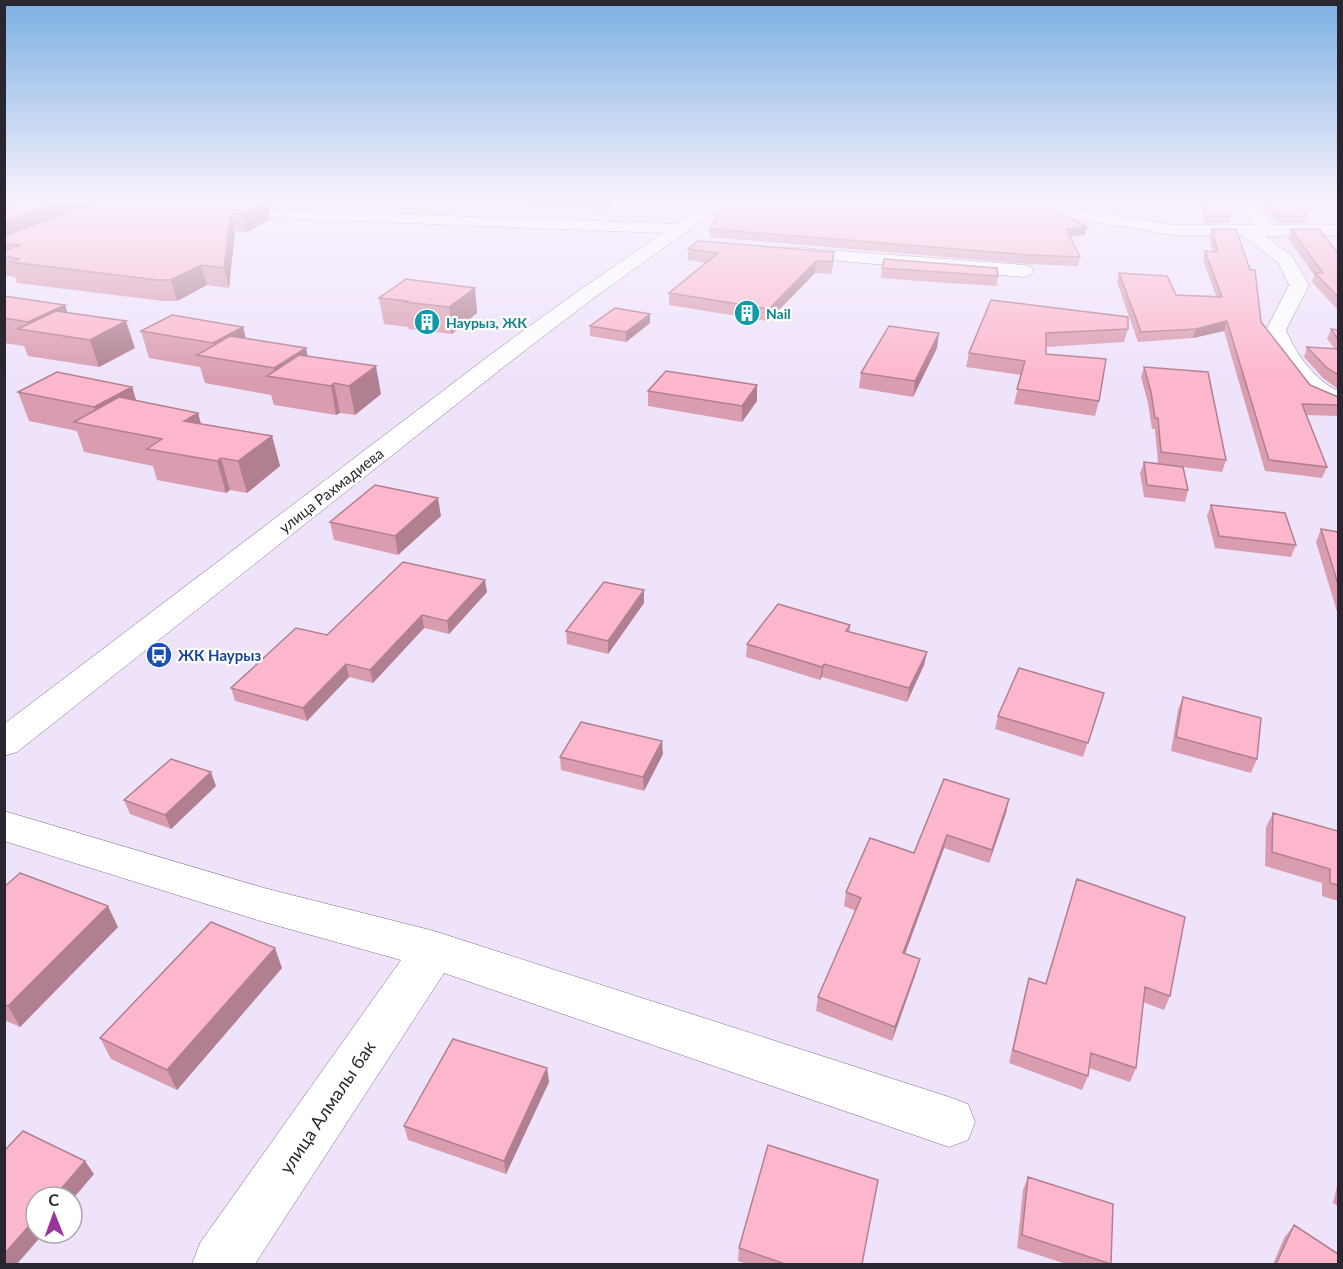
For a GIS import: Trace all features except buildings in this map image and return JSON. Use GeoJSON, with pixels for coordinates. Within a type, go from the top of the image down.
{"type":"FeatureCollection","features":[{"type":"Feature","properties":{"kind":"street","name":"улица Рахмадиева"},"geometry":{"type":"LineString","coordinates":[[4,743],[502,357],[642,261]]}},
{"type":"Feature","properties":{"kind":"street"},"geometry":{"type":"LineString","coordinates":[[904,261],[1024,271]]}},
{"type":"Feature","properties":{"kind":"street"},"geometry":{"type":"LineString","coordinates":[[1286,261],[1299,285],[1276,330],[1282,346],[1316,389],[1338,400]]}},
{"type":"Feature","properties":{"kind":"street"},"geometry":{"type":"LineString","coordinates":[[4,826],[264,905],[434,950],[949,1122]]}},
{"type":"Feature","properties":{"kind":"street","name":"улица Алмалы бак"},"geometry":{"type":"LineString","coordinates":[[221,1264],[434,950]]}},
{"type":"Feature","properties":{"kind":"place","name":"Nail"},"geometry":{"type":"Point","coordinates":[747,313]}},
{"type":"Feature","properties":{"kind":"place","name":"Наурыз, ЖК"},"geometry":{"type":"Point","coordinates":[427,322]}},
{"type":"Feature","properties":{"kind":"place","name":"ЖК Наурыз"},"geometry":{"type":"Point","coordinates":[159,655]}}]}
